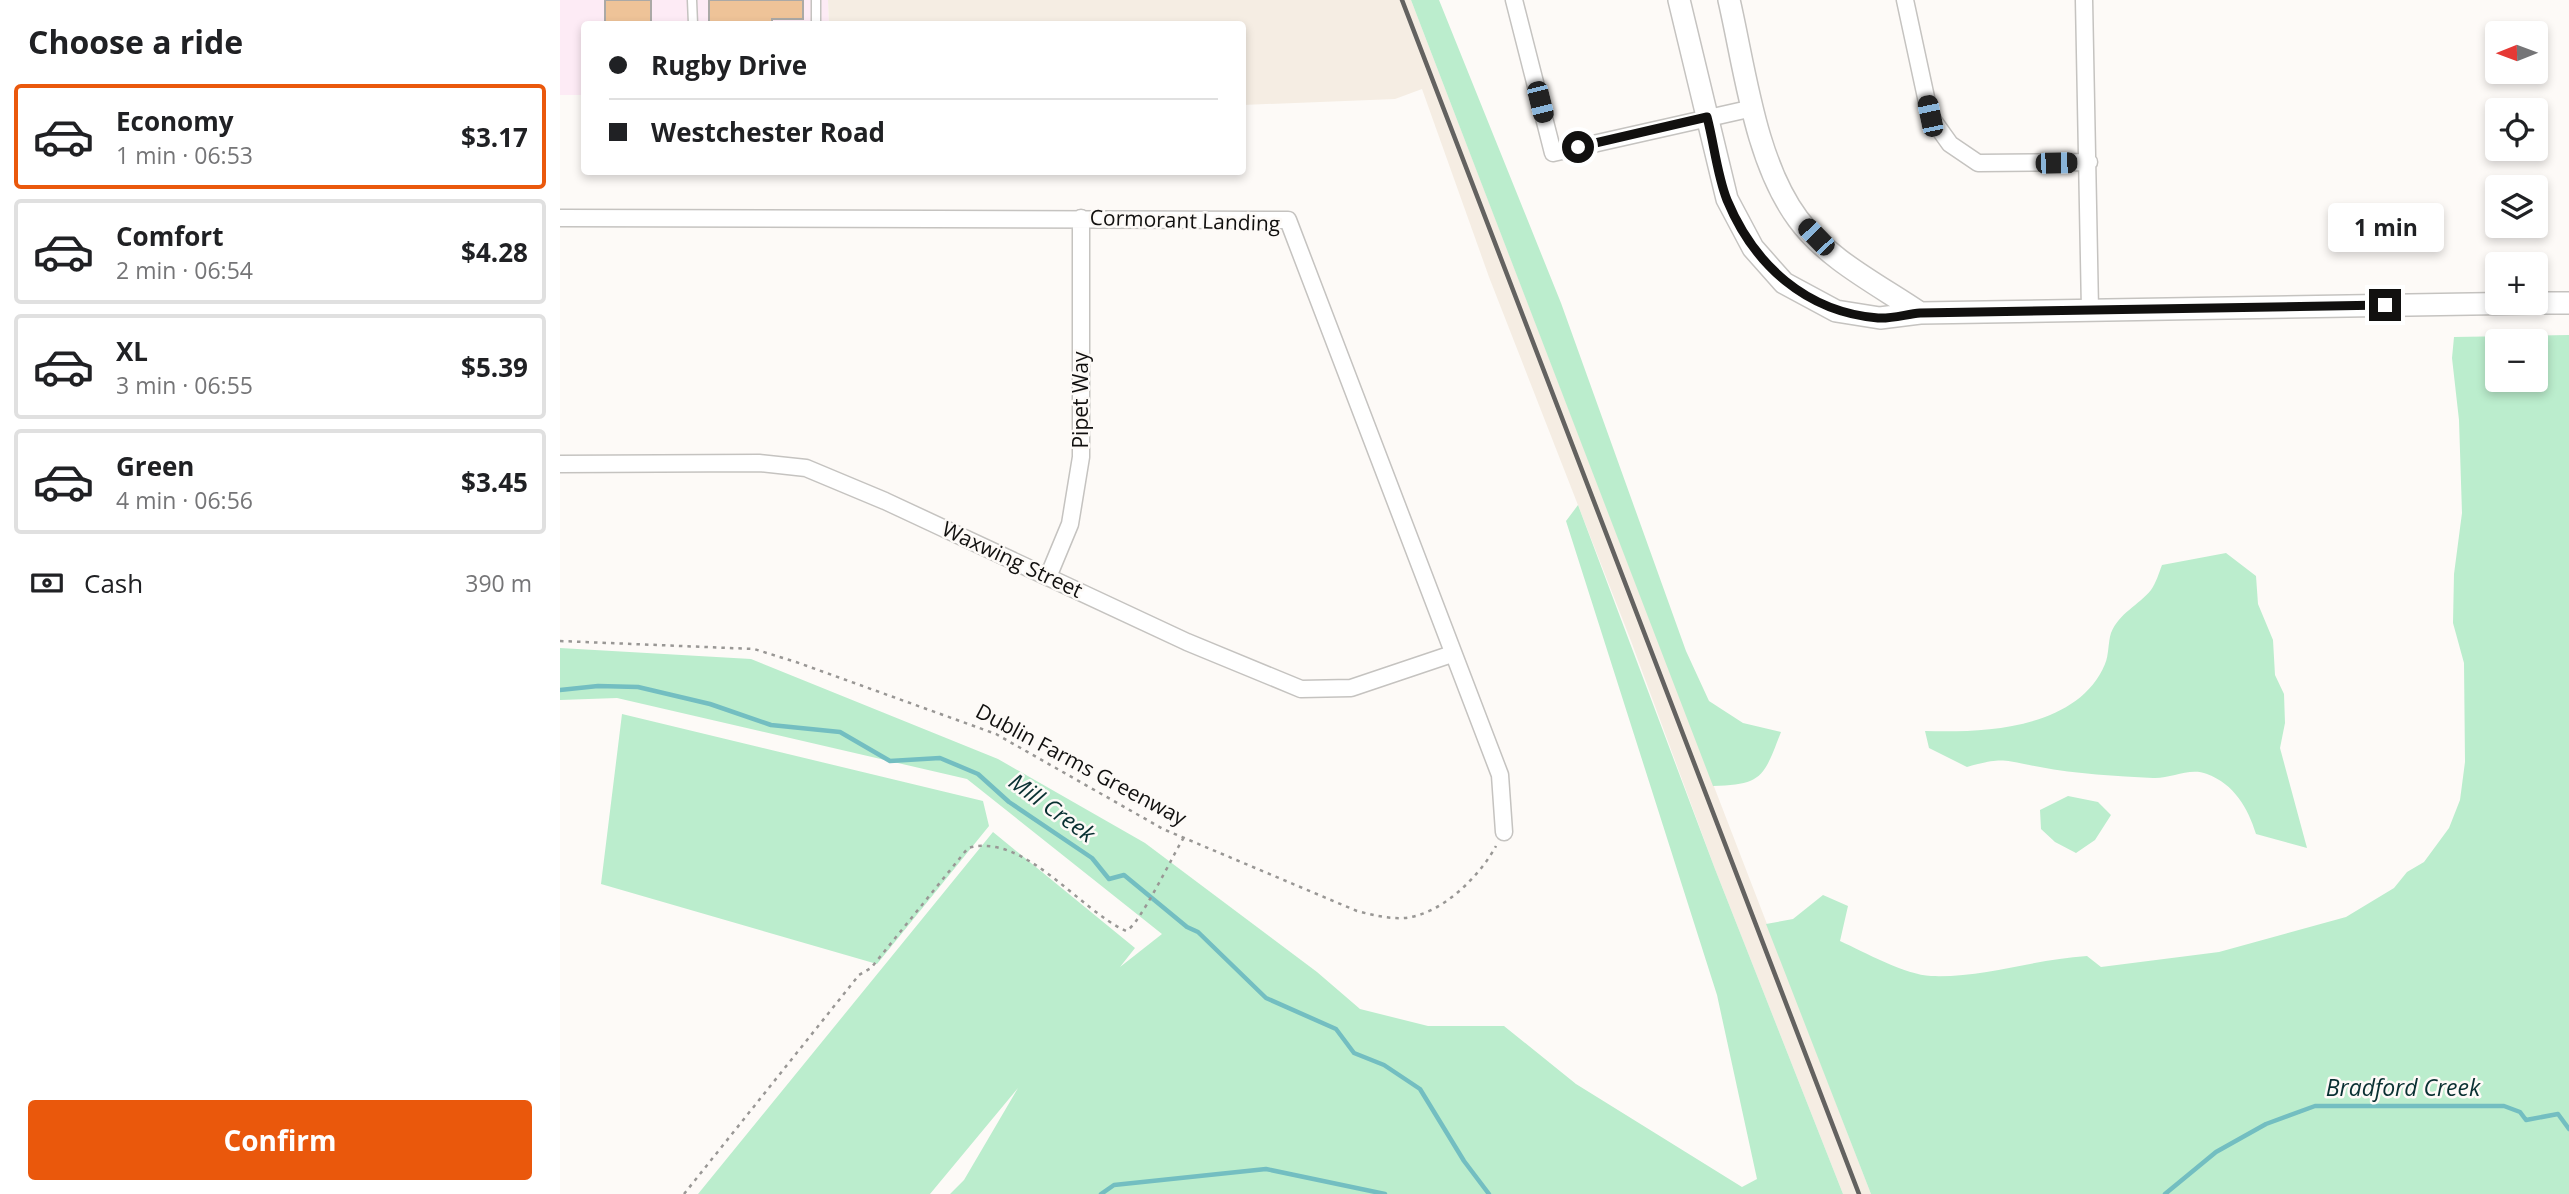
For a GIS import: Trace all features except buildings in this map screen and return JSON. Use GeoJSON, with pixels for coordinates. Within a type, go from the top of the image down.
{"type":"FeatureCollection","features":[{"type":"Feature","properties":{"kind":"street"},"geometry":{"type":"LineString","coordinates":[[1514,0],[1553,153],[1753,108]]}},
{"type":"Feature","properties":{"kind":"street"},"geometry":{"type":"LineString","coordinates":[[1679,0],[1727,199],[1753,248],[1784,283],[1836,311],[1880,318],[1920,313],[2485,304]]}},
{"type":"Feature","properties":{"kind":"street"},"geometry":{"type":"LineString","coordinates":[[1729,0],[1753,108],[1771,168],[1798,219],[1834,256],[1920,313]]}},
{"type":"Feature","properties":{"kind":"street"},"geometry":{"type":"LineString","coordinates":[[1905,0],[1930,116],[1950,144],[1978,163],[2089,163]]}},
{"type":"Feature","properties":{"kind":"street"},"geometry":{"type":"LineString","coordinates":[[2084,0],[2090,310]]}},
{"type":"Feature","properties":{"kind":"street","name":"Cormorant Landing"},"geometry":{"type":"LineString","coordinates":[[560,218],[1288,220],[1500,775],[1504,832]]}},
{"type":"Feature","properties":{"kind":"street","name":"Pipet Way"},"geometry":{"type":"LineString","coordinates":[[1048,577],[1070,524],[1081,457],[1081,218]]}},
{"type":"Feature","properties":{"kind":"street"},"geometry":{"type":"LineString","coordinates":[[2548,303],[2569,303]]}},
{"type":"Feature","properties":{"kind":"street","name":"Waxwing Street"},"geometry":{"type":"LineString","coordinates":[[560,464],[759,463],[806,468],[885,501],[1187,642],[1301,689],[1351,688],[1452,654]]}},
{"type":"Feature","properties":{"kind":"lane"},"geometry":{"type":"LineString","coordinates":[[692,0],[693,21]]}},
{"type":"Feature","properties":{"kind":"lane"},"geometry":{"type":"LineString","coordinates":[[816,0],[816,21]]}},
{"type":"Feature","properties":{"kind":"path","name":"Dublin Farms Greenway"},"geometry":{"type":"LineString","coordinates":[[560,641],[754,649],[796,662],[996,734],[1085,787],[1184,837],[1357,911],[1387,918],[1408,918],[1438,905],[1469,883],[1487,863],[1504,832]]}},
{"type":"Feature","properties":{"kind":"path"},"geometry":{"type":"LineString","coordinates":[[684,1194],[859,975],[871,968],[968,848],[986,847],[1028,859],[1097,914],[1126,931],[1133,928],[1158,879],[1184,837]]}},
{"type":"Feature","properties":{"kind":"shaded area"},"geometry":{"type":"Polygon","coordinates":[[[560,0],[828,0],[829,21],[581,21],[581,95],[560,95],[560,0]]]}},
{"type":"Feature","properties":{"kind":"shaded area"},"geometry":{"type":"Polygon","coordinates":[[[828,0],[1411,0],[1871,1194],[1843,1194],[1715,869],[1631,641],[1489,277],[1422,89],[1395,99],[1246,105],[1246,21],[829,21],[828,0]]]}},
{"type":"Feature","properties":{"kind":"green space"},"geometry":{"type":"Polygon","coordinates":[[[1411,0],[1439,0],[1561,303],[1686,651],[1709,701],[1743,723],[1781,732],[1765,768],[1752,780],[1713,786],[1411,0]]]}},
{"type":"Feature","properties":{"kind":"green space"},"geometry":{"type":"Polygon","coordinates":[[[2548,335],[2569,335],[2569,1194],[1871,1194],[1766,924],[1793,919],[1823,895],[1848,906],[1840,941],[1898,967],[1931,976],[1970,974],[2087,956],[2101,967],[2219,952],[2346,917],[2394,888],[2407,872],[2424,862],[2449,828],[2460,800],[2465,762],[2464,663],[2453,623],[2454,574],[2462,513],[2459,420],[2452,358],[2454,337],[2485,336],[2485,392],[2548,392],[2548,335]]]}},
{"type":"Feature","properties":{"kind":"green space"},"geometry":{"type":"Polygon","coordinates":[[[1578,505],[1715,869],[1843,1194],[950,1194],[964,1180],[1018,1088],[930,1194],[698,1194],[993,832],[1135,948],[1120,967],[1162,934],[967,779],[617,698],[560,700],[560,648],[751,659],[998,759],[1145,843],[1317,972],[1360,1009],[1428,1026],[1504,1026],[1576,1084],[1742,1187],[1757,1179],[1717,995],[1566,521],[1578,505]]]}},
{"type":"Feature","properties":{"kind":"green space"},"geometry":{"type":"Polygon","coordinates":[[[2226,553],[2256,576],[2258,604],[2273,640],[2275,675],[2284,694],[2285,723],[2280,748],[2307,848],[2256,834],[2239,798],[2217,778],[2200,772],[2160,778],[2068,771],[2004,761],[1967,767],[1929,748],[1925,731],[1974,731],[2027,723],[2074,702],[2092,686],[2105,664],[2115,626],[2151,590],[2162,565],[2226,553]]]}},
{"type":"Feature","properties":{"kind":"green space"},"geometry":{"type":"Polygon","coordinates":[[[622,714],[983,801],[989,826],[877,964],[601,884],[622,714]]]}},
{"type":"Feature","properties":{"kind":"green space"},"geometry":{"type":"Polygon","coordinates":[[[2068,796],[2098,802],[2111,815],[2095,840],[2076,853],[2055,842],[2041,829],[2040,810],[2068,796]]]}},
{"type":"Feature","properties":{"kind":"waterway","name":"Mill Creek"},"geometry":{"type":"LineString","coordinates":[[560,690],[598,686],[638,687],[710,704],[771,725],[840,732],[890,761],[940,758],[978,774],[1009,802],[1092,858],[1109,879],[1124,875],[1187,927],[1198,932],[1266,998],[1336,1029],[1354,1053],[1384,1065],[1420,1089],[1464,1161],[1489,1194]]}},
{"type":"Feature","properties":{"kind":"waterway","name":"Bradford Creek"},"geometry":{"type":"LineString","coordinates":[[2165,1194],[2216,1152],[2266,1124],[2315,1106],[2504,1106],[2520,1112],[2526,1120],[2558,1114],[2569,1129]]}},
{"type":"Feature","properties":{"kind":"waterway","name":"Bradford Creek"},"geometry":{"type":"LineString","coordinates":[[1101,1194],[1114,1185],[1266,1169],[1385,1194]]}},
{"type":"Feature","properties":{"kind":"railway"},"geometry":{"type":"LineString","coordinates":[[1402,0],[1859,1194]]}},
{"type":"Feature","properties":{"kind":"route"},"geometry":{"type":"LineString","coordinates":[[1578,147],[1707,117],[1727,199],[1753,248],[1784,283],[1836,311],[1880,318],[1920,313],[2385,305]]}}]}
